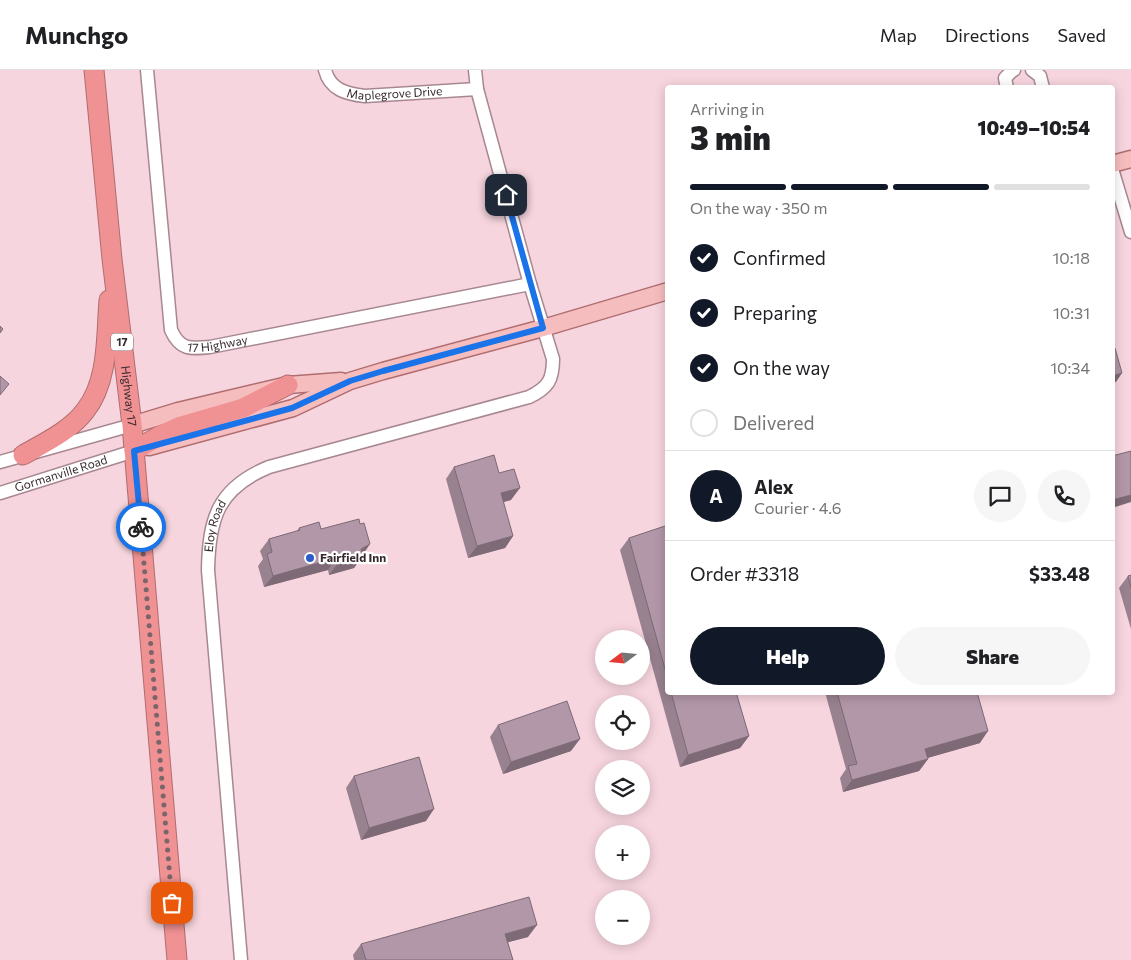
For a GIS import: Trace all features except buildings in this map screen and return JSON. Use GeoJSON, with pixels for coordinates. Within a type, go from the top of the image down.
{"type":"FeatureCollection","features":[{"type":"Feature","properties":{"kind":"highway","name":"Highway 17"},"geometry":{"type":"LineString","coordinates":[[94,70],[112,259],[132,425],[177,960]]}},
{"type":"Feature","properties":{"kind":"highway"},"geometry":{"type":"LineString","coordinates":[[22,456],[62,432],[85,412],[101,381],[112,259]]}},
{"type":"Feature","properties":{"kind":"highway"},"geometry":{"type":"LineString","coordinates":[[134,451],[181,426],[243,408],[288,385]]}},
{"type":"Feature","properties":{"kind":"main road"},"geometry":{"type":"LineString","coordinates":[[1115,163],[1131,159]]}},
{"type":"Feature","properties":{"kind":"main road","name":"Gormanville Road"},"geometry":{"type":"LineString","coordinates":[[134,451],[292,408],[350,381],[543,328],[665,292]]}},
{"type":"Feature","properties":{"kind":"main road","name":"Gormanville Road"},"geometry":{"type":"LineString","coordinates":[[132,425],[178,411],[288,385],[350,381]]}},
{"type":"Feature","properties":{"kind":"street","name":"17 Highway"},"geometry":{"type":"LineString","coordinates":[[147,70],[170,330],[180,344],[186,347],[210,347],[530,284]]}},
{"type":"Feature","properties":{"kind":"street","name":"Maplegrove Drive"},"geometry":{"type":"LineString","coordinates":[[325,70],[332,85],[340,91],[352,95],[365,96],[477,89]]}},
{"type":"Feature","properties":{"kind":"street","name":"Eloy Road"},"geometry":{"type":"LineString","coordinates":[[241,960],[208,570],[210,534],[214,519],[229,493],[240,482],[269,467],[529,397],[541,391],[549,382],[553,371],[553,359],[530,284],[477,89],[475,70]]}},
{"type":"Feature","properties":{"kind":"street"},"geometry":{"type":"LineString","coordinates":[[1006,85],[1005,78],[1014,70]]}},
{"type":"Feature","properties":{"kind":"street"},"geometry":{"type":"LineString","coordinates":[[1032,70],[1040,76],[1042,85]]}},
{"type":"Feature","properties":{"kind":"street"},"geometry":{"type":"LineString","coordinates":[[1115,179],[1131,232]]}},
{"type":"Feature","properties":{"kind":"street","name":"Gormanville Road"},"geometry":{"type":"LineString","coordinates":[[0,462],[132,425]]}},
{"type":"Feature","properties":{"kind":"street","name":"Gormanville Road"},"geometry":{"type":"LineString","coordinates":[[0,493],[134,451]]}},
{"type":"Feature","properties":{"kind":"way so far"},"geometry":{"type":"LineString","coordinates":[[141,527],[172,903]]}},
{"type":"Feature","properties":{"kind":"place","name":"Fairfield Inn"},"geometry":{"type":"Point","coordinates":[310,558]}},
{"type":"Feature","properties":{"kind":"route"},"geometry":{"type":"LineString","coordinates":[[141,527],[134,451],[292,408],[350,381],[383,371],[543,328],[506,195]]}}]}
